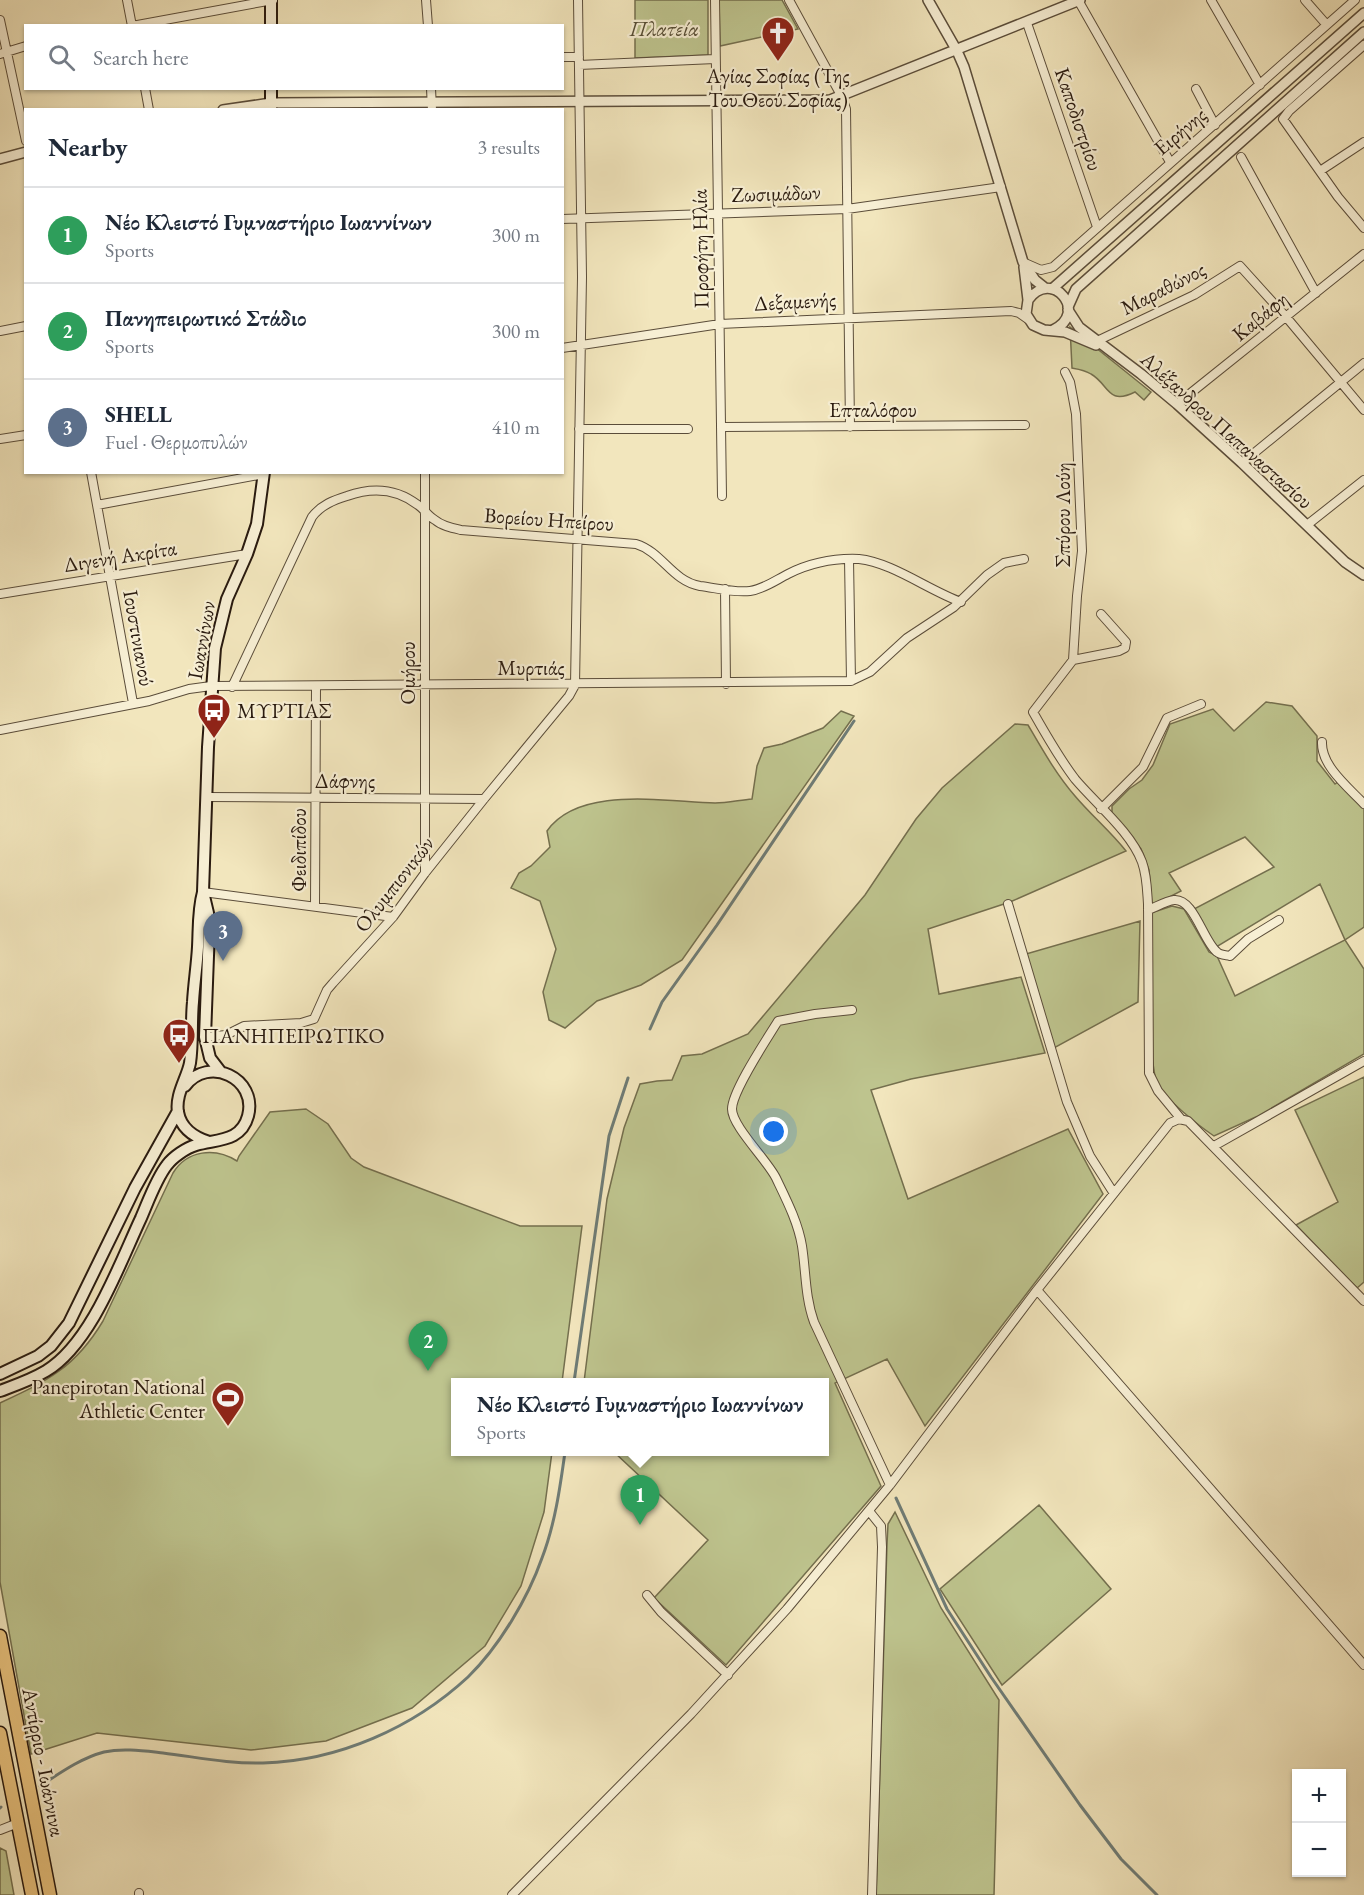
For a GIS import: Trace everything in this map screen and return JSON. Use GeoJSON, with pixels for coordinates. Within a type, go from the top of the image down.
{"type":"FeatureCollection","features":[{"type":"Feature","properties":{"kind":"highway","name":"Αντίρριο - Ιωάννινα"},"geometry":{"type":"LineString","coordinates":[[0,1636],[50,1895]]}},
{"type":"Feature","properties":{"kind":"highway","name":"Αντίρριο - Ιωάννινα"},"geometry":{"type":"LineString","coordinates":[[0,1733],[32,1895]]}},
{"type":"Feature","properties":{"kind":"main road"},"geometry":{"type":"LineString","coordinates":[[271,0],[271,24]]}},
{"type":"Feature","properties":{"kind":"main road"},"geometry":{"type":"LineString","coordinates":[[271,90],[271,106]]}},
{"type":"Feature","properties":{"kind":"main road","name":"Ιωαννίνων"},"geometry":{"type":"LineString","coordinates":[[203,892],[211,686],[215,648],[222,615],[260,515],[264,474]]}},
{"type":"Feature","properties":{"kind":"main road"},"geometry":{"type":"LineString","coordinates":[[203,892],[209,929],[205,1037],[210,1058],[220,1071]]}},
{"type":"Feature","properties":{"kind":"main road"},"geometry":{"type":"LineString","coordinates":[[203,892],[199,914],[190,1058],[178,1100],[178,1111],[181,1122],[188,1131],[197,1138],[209,1142]]}},
{"type":"Feature","properties":{"kind":"main road"},"geometry":{"type":"LineString","coordinates":[[0,1391],[46,1371],[73,1346],[96,1312],[167,1165],[190,1147],[233,1137],[248,1118],[247,1094],[241,1083],[231,1075],[220,1071],[198,1074],[182,1089]]}},
{"type":"Feature","properties":{"kind":"main road"},"geometry":{"type":"LineString","coordinates":[[0,1374],[38,1356],[51,1346],[69,1323],[135,1188],[178,1111]]}},
{"type":"Feature","properties":{"kind":"street"},"geometry":{"type":"LineString","coordinates":[[127,0],[132,24]]}},
{"type":"Feature","properties":{"kind":"street"},"geometry":{"type":"LineString","coordinates":[[143,24],[271,0]]}},
{"type":"Feature","properties":{"kind":"street"},"geometry":{"type":"LineString","coordinates":[[426,0],[428,24]]}},
{"type":"Feature","properties":{"kind":"street"},"geometry":{"type":"LineString","coordinates":[[575,685],[581,345],[578,0]]}},
{"type":"Feature","properties":{"kind":"street","name":"Προφήτη Ηλία"},"geometry":{"type":"LineString","coordinates":[[715,0],[722,496]]}},
{"type":"Feature","properties":{"kind":"street"},"geometry":{"type":"LineString","coordinates":[[789,0],[842,97],[846,109],[850,427]]}},
{"type":"Feature","properties":{"kind":"street"},"geometry":{"type":"LineString","coordinates":[[929,0],[957,51],[1001,187],[1023,262],[1028,300],[1026,314],[1029,320],[1039,329],[1065,332],[1107,349]]}},
{"type":"Feature","properties":{"kind":"street"},"geometry":{"type":"LineString","coordinates":[[233,108],[253,104],[432,106],[579,101],[826,101],[842,97],[1079,0],[1170,162]]}},
{"type":"Feature","properties":{"kind":"street"},"geometry":{"type":"LineString","coordinates":[[1210,0],[1260,85]]}},
{"type":"Feature","properties":{"kind":"street"},"geometry":{"type":"LineString","coordinates":[[1305,0],[1326,24]]}},
{"type":"Feature","properties":{"kind":"street","name":"Ειρήνης"},"geometry":{"type":"LineString","coordinates":[[1023,262],[1041,270],[1053,267],[1355,0]]}},
{"type":"Feature","properties":{"kind":"street"},"geometry":{"type":"LineString","coordinates":[[1028,300],[1038,290],[1048,288],[1364,13]]}},
{"type":"Feature","properties":{"kind":"street"},"geometry":{"type":"LineString","coordinates":[[0,20],[3,53],[24,133]]}},
{"type":"Feature","properties":{"kind":"street","name":"Καποδιστρίου"},"geometry":{"type":"LineString","coordinates":[[1027,22],[1097,227]]}},
{"type":"Feature","properties":{"kind":"street"},"geometry":{"type":"LineString","coordinates":[[1053,330],[1064,322],[1076,289],[1364,32]]}},
{"type":"Feature","properties":{"kind":"street"},"geometry":{"type":"LineString","coordinates":[[1364,45],[1282,119],[1364,228]]}},
{"type":"Feature","properties":{"kind":"street"},"geometry":{"type":"LineString","coordinates":[[3,53],[24,47]]}},
{"type":"Feature","properties":{"kind":"street"},"geometry":{"type":"LineString","coordinates":[[564,57],[579,61],[715,59]]}},
{"type":"Feature","properties":{"kind":"street"},"geometry":{"type":"LineString","coordinates":[[1196,89],[1215,125]]}},
{"type":"Feature","properties":{"kind":"street"},"geometry":{"type":"LineString","coordinates":[[145,90],[149,108]]}},
{"type":"Feature","properties":{"kind":"street"},"geometry":{"type":"LineString","coordinates":[[431,90],[432,106]]}},
{"type":"Feature","properties":{"kind":"street"},"geometry":{"type":"LineString","coordinates":[[1320,171],[1364,142]]}},
{"type":"Feature","properties":{"kind":"street"},"geometry":{"type":"LineString","coordinates":[[0,159],[24,153]]}},
{"type":"Feature","properties":{"kind":"street"},"geometry":{"type":"LineString","coordinates":[[1241,157],[1316,293]]}},
{"type":"Feature","properties":{"kind":"street","name":"Ζωσιμάδων"},"geometry":{"type":"LineString","coordinates":[[564,219],[847,209],[1001,187]]}},
{"type":"Feature","properties":{"kind":"street","name":"Καβάφη"},"geometry":{"type":"LineString","coordinates":[[1177,404],[1364,254]]}},
{"type":"Feature","properties":{"kind":"street"},"geometry":{"type":"LineString","coordinates":[[1023,262],[1035,280],[1064,296],[1068,308]]}},
{"type":"Feature","properties":{"kind":"street","name":"Μαραθώνος"},"geometry":{"type":"LineString","coordinates":[[1097,341],[1194,295],[1237,267],[1243,267],[1287,318]]}},
{"type":"Feature","properties":{"kind":"street","name":"Αλέξανδρου Παπαναστασίου"},"geometry":{"type":"LineString","coordinates":[[1068,308],[1074,322],[1177,404],[1345,562],[1364,575]]}},
{"type":"Feature","properties":{"kind":"street","name":"Δεξαμενής"},"geometry":{"type":"LineString","coordinates":[[564,348],[720,324],[1011,310],[1029,320]]}},
{"type":"Feature","properties":{"kind":"street"},"geometry":{"type":"LineString","coordinates":[[1287,318],[1364,410]]}},
{"type":"Feature","properties":{"kind":"street"},"geometry":{"type":"LineString","coordinates":[[0,331],[24,326]]}},
{"type":"Feature","properties":{"kind":"street"},"geometry":{"type":"LineString","coordinates":[[1242,463],[1364,363]]}},
{"type":"Feature","properties":{"kind":"street","name":"Σπύρου Λούη"},"geometry":{"type":"LineString","coordinates":[[1065,372],[1070,382],[1076,414],[1082,551],[1073,660]]}},
{"type":"Feature","properties":{"kind":"street","name":"Επταλόφου"},"geometry":{"type":"LineString","coordinates":[[722,427],[1025,425]]}},
{"type":"Feature","properties":{"kind":"street"},"geometry":{"type":"LineString","coordinates":[[579,429],[688,429]]}},
{"type":"Feature","properties":{"kind":"street"},"geometry":{"type":"LineString","coordinates":[[0,439],[24,435]]}},
{"type":"Feature","properties":{"kind":"street","name":"Ιουστινιανού"},"geometry":{"type":"LineString","coordinates":[[91,474],[133,703]]}},
{"type":"Feature","properties":{"kind":"street"},"geometry":{"type":"LineString","coordinates":[[97,505],[259,474]]}},
{"type":"Feature","properties":{"kind":"street","name":"Ομήρου"},"geometry":{"type":"LineString","coordinates":[[425,474],[425,873]]}},
{"type":"Feature","properties":{"kind":"street"},"geometry":{"type":"LineString","coordinates":[[1307,525],[1364,480]]}},
{"type":"Feature","properties":{"kind":"street","name":"Βορείου Ηπείρου"},"geometry":{"type":"LineString","coordinates":[[232,687],[309,522],[317,511],[342,497],[363,491],[378,490],[406,497],[442,525],[461,530],[642,546],[652,551],[673,573],[687,582],[725,589],[753,590],[802,568],[822,562],[865,560],[882,565],[961,602]]}},
{"type":"Feature","properties":{"kind":"street","name":"Διγενή Ακρίτα"},"geometry":{"type":"LineString","coordinates":[[0,594],[247,554]]}},
{"type":"Feature","properties":{"kind":"street"},"geometry":{"type":"LineString","coordinates":[[849,559],[851,681]]}},
{"type":"Feature","properties":{"kind":"street","name":"Σπύρου Λούη"},"geometry":{"type":"LineString","coordinates":[[851,681],[870,672],[907,638],[961,602],[987,575],[1004,563],[1024,559]]}},
{"type":"Feature","properties":{"kind":"street"},"geometry":{"type":"LineString","coordinates":[[725,589],[726,684]]}},
{"type":"Feature","properties":{"kind":"street"},"geometry":{"type":"LineString","coordinates":[[1101,614],[1127,646],[1119,651],[1073,660],[1033,712],[1058,756],[1131,843],[1141,860],[1146,881],[1148,910],[1149,1073],[1153,1084],[1181,1119],[1188,1121],[1214,1146],[1364,1301]]}},
{"type":"Feature","properties":{"kind":"street","name":"Μυρτιάς"},"geometry":{"type":"LineString","coordinates":[[0,730],[211,686],[726,684],[851,681]]}},
{"type":"Feature","properties":{"kind":"street","name":"Ολυμπιονικών"},"geometry":{"type":"LineString","coordinates":[[205,1037],[226,1035],[244,1026],[311,1021],[327,990],[393,917],[425,873],[569,696],[575,685]]}},
{"type":"Feature","properties":{"kind":"street","name":"Φειδιπίδου"},"geometry":{"type":"LineString","coordinates":[[315,906],[316,686]]}},
{"type":"Feature","properties":{"kind":"street"},"geometry":{"type":"LineString","coordinates":[[1101,808],[1143,767],[1167,718],[1201,704]]}},
{"type":"Feature","properties":{"kind":"street"},"geometry":{"type":"LineString","coordinates":[[1322,742],[1323,754],[1327,762],[1364,804]]}},
{"type":"Feature","properties":{"kind":"street","name":"Δάφνης"},"geometry":{"type":"LineString","coordinates":[[206,797],[484,799]]}},
{"type":"Feature","properties":{"kind":"street"},"geometry":{"type":"LineString","coordinates":[[203,892],[393,917]]}},
{"type":"Feature","properties":{"kind":"street"},"geometry":{"type":"LineString","coordinates":[[1148,910],[1174,900],[1183,901],[1210,945],[1218,954],[1230,956],[1248,939],[1280,920]]}},
{"type":"Feature","properties":{"kind":"street"},"geometry":{"type":"LineString","coordinates":[[1008,904],[1064,1094],[1090,1156],[1113,1192]]}},
{"type":"Feature","properties":{"kind":"street"},"geometry":{"type":"LineString","coordinates":[[852,1010],[778,1021],[736,1091],[732,1113],[736,1123],[771,1168],[789,1206],[801,1239],[809,1305],[814,1322],[890,1485]]}},
{"type":"Feature","properties":{"kind":"street"},"geometry":{"type":"LineString","coordinates":[[1214,1146],[1364,1061]]}},
{"type":"Feature","properties":{"kind":"street"},"geometry":{"type":"LineString","coordinates":[[512,1895],[728,1675],[787,1609],[890,1485],[1036,1290],[1113,1192],[1168,1125],[1181,1119]]}},
{"type":"Feature","properties":{"kind":"street"},"geometry":{"type":"LineString","coordinates":[[1036,1290],[1364,1665]]}},
{"type":"Feature","properties":{"kind":"street"},"geometry":{"type":"LineString","coordinates":[[869,1511],[881,1526],[882,1546],[872,1895]]}},
{"type":"Feature","properties":{"kind":"street"},"geometry":{"type":"LineString","coordinates":[[647,1595],[661,1612],[728,1675]]}},
{"type":"Feature","properties":{"kind":"street"},"geometry":{"type":"LineString","coordinates":[[0,1830],[18,1823]]}},
{"type":"Feature","properties":{"kind":"green space","name":"Πλατεία"},"geometry":{"type":"Polygon","coordinates":[[[635,0],[708,0],[708,55],[635,58],[635,0]]]}},
{"type":"Feature","properties":{"kind":"green space"},"geometry":{"type":"Polygon","coordinates":[[[719,0],[782,0],[798,29],[720,46],[719,0]]]}},
{"type":"Feature","properties":{"kind":"green space"},"geometry":{"type":"Polygon","coordinates":[[[1070,327],[1151,392],[1144,400],[1135,392],[1126,396],[1114,395],[1091,374],[1072,368],[1070,327]]]}},
{"type":"Feature","properties":{"kind":"green space"},"geometry":{"type":"Polygon","coordinates":[[[1266,702],[1292,706],[1317,736],[1317,761],[1335,784],[1339,781],[1364,808],[1364,927],[1345,940],[1320,884],[1213,949],[1194,909],[1274,867],[1245,837],[1169,873],[1181,891],[1152,906],[1149,870],[1141,849],[1112,813],[1112,806],[1142,780],[1153,765],[1170,724],[1213,709],[1234,731],[1266,702]]]}},
{"type":"Feature","properties":{"kind":"green space"},"geometry":{"type":"Polygon","coordinates":[[[841,711],[854,716],[682,960],[641,985],[597,1001],[565,1028],[549,1020],[543,992],[556,949],[540,901],[511,888],[519,873],[531,866],[550,847],[547,831],[561,817],[580,807],[601,802],[649,799],[724,803],[752,799],[757,766],[764,748],[782,744],[823,728],[841,711]]]}},
{"type":"Feature","properties":{"kind":"green space"},"geometry":{"type":"Polygon","coordinates":[[[1015,724],[1028,725],[1068,788],[1126,851],[1010,902],[928,929],[939,994],[1021,977],[1045,1053],[911,1079],[871,1090],[908,1199],[1068,1129],[1103,1194],[925,1426],[887,1359],[835,1383],[881,1486],[726,1665],[654,1598],[708,1540],[618,1456],[829,1456],[829,1378],[585,1378],[607,1199],[624,1128],[640,1084],[672,1080],[682,1056],[702,1054],[748,1034],[865,895],[916,819],[942,788],[1015,724]]]}},
{"type":"Feature","properties":{"kind":"green space"},"geometry":{"type":"Polygon","coordinates":[[[1172,906],[1184,909],[1209,952],[1217,956],[1235,996],[1345,940],[1364,969],[1364,1054],[1258,1116],[1214,1136],[1167,1097],[1155,1078],[1152,1059],[1151,913],[1172,906]]]}},
{"type":"Feature","properties":{"kind":"green space"},"geometry":{"type":"Polygon","coordinates":[[[1140,921],[1138,1002],[1054,1048],[1026,954],[1140,921]]]}},
{"type":"Feature","properties":{"kind":"green space"},"geometry":{"type":"Polygon","coordinates":[[[1364,1077],[1364,1282],[1357,1288],[1296,1225],[1338,1202],[1295,1110],[1364,1077]]]}},
{"type":"Feature","properties":{"kind":"green space","name":"Panepirotan National Athletic Center"},"geometry":{"type":"Polygon","coordinates":[[[306,1109],[328,1124],[351,1158],[364,1167],[520,1226],[582,1226],[563,1378],[451,1378],[451,1456],[551,1456],[544,1512],[521,1586],[485,1646],[412,1708],[326,1741],[251,1750],[97,1733],[31,1754],[0,1582],[0,1403],[46,1380],[82,1351],[103,1321],[173,1173],[179,1165],[186,1159],[202,1153],[220,1154],[237,1161],[270,1112],[306,1109]]]}},
{"type":"Feature","properties":{"kind":"green space"},"geometry":{"type":"Polygon","coordinates":[[[1039,1505],[1111,1589],[1002,1685],[940,1589],[1039,1505]]]}},
{"type":"Feature","properties":{"kind":"green space"},"geometry":{"type":"Polygon","coordinates":[[[895,1512],[941,1608],[999,1700],[994,1895],[876,1895],[887,1544],[888,1524],[895,1512]]]}},
{"type":"Feature","properties":{"kind":"green space"},"geometry":{"type":"Polygon","coordinates":[[[0,1848],[6,1851],[14,1895],[0,1895],[0,1848]]]}},
{"type":"Feature","properties":{"kind":"waterway"},"geometry":{"type":"LineString","coordinates":[[650,1029],[662,1002],[717,925],[854,721]]}},
{"type":"Feature","properties":{"kind":"waterway"},"geometry":{"type":"LineString","coordinates":[[575,1378],[609,1136],[628,1078]]}},
{"type":"Feature","properties":{"kind":"waterway"},"geometry":{"type":"LineString","coordinates":[[40,1786],[79,1762],[111,1751],[141,1751],[251,1763],[291,1761],[319,1756],[373,1738],[423,1712],[480,1665],[521,1605],[547,1545],[554,1519],[564,1456]]}},
{"type":"Feature","properties":{"kind":"waterway"},"geometry":{"type":"LineString","coordinates":[[896,1498],[947,1609],[991,1677],[1080,1805],[1121,1859],[1157,1895]]}},
{"type":"Feature","properties":{"kind":"place","name":"Αγίας Σοφίας (Της Του Θεού Σοφίας)"},"geometry":{"type":"Point","coordinates":[778,62]}},
{"type":"Feature","properties":{"kind":"place","name":"ΜΥΡΤΙΑΣ"},"geometry":{"type":"Point","coordinates":[214,739]}},
{"type":"Feature","properties":{"kind":"place","name":"SHELL"},"geometry":{"type":"Point","coordinates":[223,961]}},
{"type":"Feature","properties":{"kind":"place","name":"ΠΑΝΗΠΕΙΡΩΤΙΚΟ"},"geometry":{"type":"Point","coordinates":[179,1064]}},
{"type":"Feature","properties":{"kind":"place","name":"Πανηπειρωτικό Στάδιο"},"geometry":{"type":"Point","coordinates":[428,1371]}},
{"type":"Feature","properties":{"kind":"place","name":"Panepirotan National Athletic Center"},"geometry":{"type":"Point","coordinates":[228,1427]}},
{"type":"Feature","properties":{"kind":"place","name":"Νέο Κλειστό Γυμναστήριο Ιωαννίνων"},"geometry":{"type":"Point","coordinates":[640,1525]}}]}
